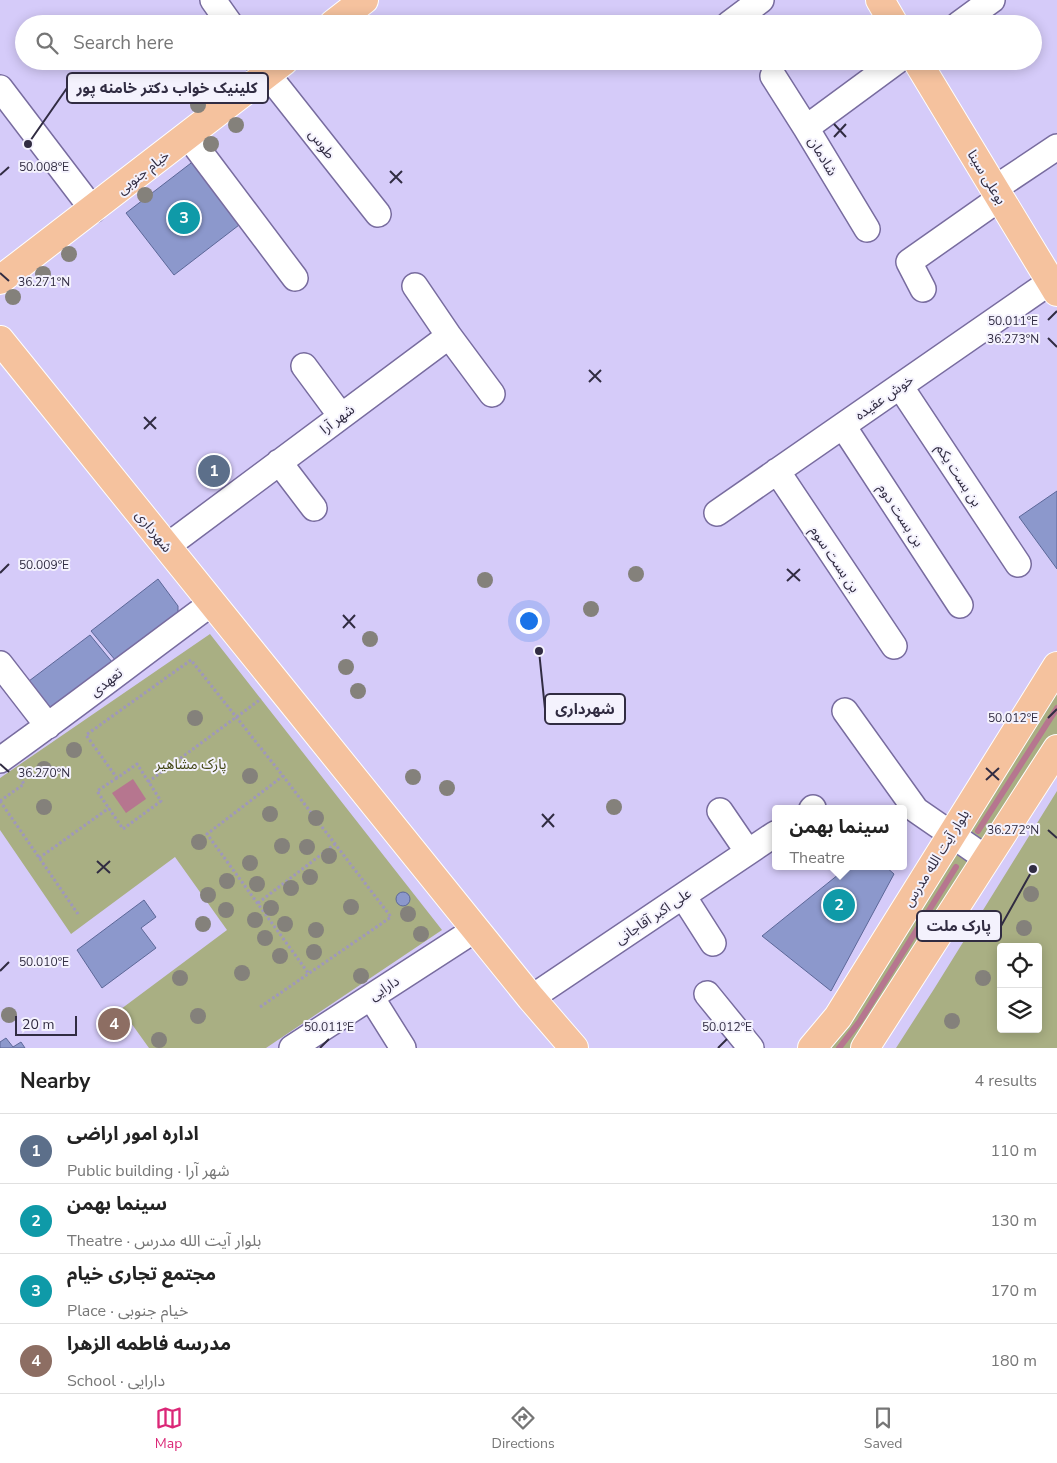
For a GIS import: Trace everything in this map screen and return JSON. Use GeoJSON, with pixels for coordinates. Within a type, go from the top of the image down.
{"type":"FeatureCollection","features":[{"type":"Feature","properties":{"kind":"main road"},"geometry":{"type":"LineString","coordinates":[[345,15],[364,0]]}},
{"type":"Feature","properties":{"kind":"main road"},"geometry":{"type":"LineString","coordinates":[[880,0],[889,15]]}},
{"type":"Feature","properties":{"kind":"main road","name":"خیام جنوبی"},"geometry":{"type":"LineString","coordinates":[[0,280],[188,136],[264,70]]}},
{"type":"Feature","properties":{"kind":"main road","name":"بوعلی سینا"},"geometry":{"type":"LineString","coordinates":[[922,70],[1054,287]]}},
{"type":"Feature","properties":{"kind":"main road","name":"شهرداری"},"geometry":{"type":"LineString","coordinates":[[0,340],[574,1048]]}},
{"type":"Feature","properties":{"kind":"main road","name":"بلوار آیت الله مدرس"},"geometry":{"type":"LineString","coordinates":[[812,1048],[838,1017],[1057,666]]}},
{"type":"Feature","properties":{"kind":"main road"},"geometry":{"type":"LineString","coordinates":[[865,1048],[1057,749]]}},
{"type":"Feature","properties":{"kind":"street"},"geometry":{"type":"LineString","coordinates":[[213,0],[224,15]]}},
{"type":"Feature","properties":{"kind":"street"},"geometry":{"type":"LineString","coordinates":[[971,15],[992,0]]}},
{"type":"Feature","properties":{"kind":"street"},"geometry":{"type":"LineString","coordinates":[[740,15],[757,1]]}},
{"type":"Feature","properties":{"kind":"street","name":"طوس"},"geometry":{"type":"LineString","coordinates":[[272,70],[378,214]]}},
{"type":"Feature","properties":{"kind":"street","name":"شادمان"},"geometry":{"type":"LineString","coordinates":[[867,229],[806,128],[885,70]]}},
{"type":"Feature","properties":{"kind":"street"},"geometry":{"type":"LineString","coordinates":[[773,76],[806,128]]}},
{"type":"Feature","properties":{"kind":"street"},"geometry":{"type":"LineString","coordinates":[[0,88],[93,210]]}},
{"type":"Feature","properties":{"kind":"street"},"geometry":{"type":"LineString","coordinates":[[188,136],[294,278]]}},
{"type":"Feature","properties":{"kind":"street"},"geometry":{"type":"LineString","coordinates":[[923,289],[909,262],[1057,147]]}},
{"type":"Feature","properties":{"kind":"street"},"geometry":{"type":"LineString","coordinates":[[415,286],[492,394]]}},
{"type":"Feature","properties":{"kind":"street","name":"خوش عقیده"},"geometry":{"type":"LineString","coordinates":[[717,513],[900,386],[1054,287]]}},
{"type":"Feature","properties":{"kind":"street","name":"شهر آرا"},"geometry":{"type":"LineString","coordinates":[[166,547],[449,336]]}},
{"type":"Feature","properties":{"kind":"street"},"geometry":{"type":"LineString","coordinates":[[304,366],[341,416]]}},
{"type":"Feature","properties":{"kind":"street","name":"بن بست یکم"},"geometry":{"type":"LineString","coordinates":[[900,386],[1018,564]]}},
{"type":"Feature","properties":{"kind":"street","name":"بن بست دوم"},"geometry":{"type":"LineString","coordinates":[[843,426],[960,605]]}},
{"type":"Feature","properties":{"kind":"street"},"geometry":{"type":"LineString","coordinates":[[279,462],[314,508]]}},
{"type":"Feature","properties":{"kind":"street","name":"بن بست سوم"},"geometry":{"type":"LineString","coordinates":[[777,471],[894,646]]}},
{"type":"Feature","properties":{"kind":"street","name":"تعهدی"},"geometry":{"type":"LineString","coordinates":[[0,760],[212,603]]}},
{"type":"Feature","properties":{"kind":"street"},"geometry":{"type":"LineString","coordinates":[[0,664],[48,726]]}},
{"type":"Feature","properties":{"kind":"street"},"geometry":{"type":"LineString","coordinates":[[845,711],[916,810],[987,859]]}},
{"type":"Feature","properties":{"kind":"street"},"geometry":{"type":"LineString","coordinates":[[720,811],[748,852]]}},
{"type":"Feature","properties":{"kind":"street","name":"علی اکبر آقاجانی"},"geometry":{"type":"LineString","coordinates":[[532,998],[772,836]]}},
{"type":"Feature","properties":{"kind":"street"},"geometry":{"type":"LineString","coordinates":[[683,896],[713,943]]}},
{"type":"Feature","properties":{"kind":"street","name":"دارایی"},"geometry":{"type":"LineString","coordinates":[[292,1048],[476,929]]}},
{"type":"Feature","properties":{"kind":"street"},"geometry":{"type":"LineString","coordinates":[[708,994],[751,1048]]}},
{"type":"Feature","properties":{"kind":"street"},"geometry":{"type":"LineString","coordinates":[[371,997],[403,1048]]}},
{"type":"Feature","properties":{"kind":"path"},"geometry":{"type":"LineString","coordinates":[[116,778],[86,735],[191,660],[391,917],[260,1007]]}},
{"type":"Feature","properties":{"kind":"path"},"geometry":{"type":"LineString","coordinates":[[148,782],[279,686]]}},
{"type":"Feature","properties":{"kind":"path"},"geometry":{"type":"LineString","coordinates":[[137,764],[161,801],[123,829],[97,791],[116,778],[137,764]]}},
{"type":"Feature","properties":{"kind":"path"},"geometry":{"type":"LineString","coordinates":[[19,776],[24,784],[0,801],[78,914]]}},
{"type":"Feature","properties":{"kind":"path"},"geometry":{"type":"LineString","coordinates":[[283,776],[207,834],[309,974]]}},
{"type":"Feature","properties":{"kind":"path"},"geometry":{"type":"LineString","coordinates":[[39,858],[109,808]]}},
{"type":"Feature","properties":{"kind":"path"},"geometry":{"type":"LineString","coordinates":[[258,903],[335,844]]}},
{"type":"Feature","properties":{"kind":"green space","name":"پارک مشاهیر"},"geometry":{"type":"Polygon","coordinates":[[[210,634],[442,930],[266,1048],[149,1048],[121,1009],[227,930],[175,857],[71,934],[0,830],[0,778],[210,634]]]}},
{"type":"Feature","properties":{"kind":"green space"},"geometry":{"type":"Polygon","coordinates":[[[1057,666],[1057,749],[990,843],[970,838],[965,812],[1057,666]]]}},
{"type":"Feature","properties":{"kind":"green space"},"geometry":{"type":"Polygon","coordinates":[[[1057,791],[1057,1048],[896,1048],[934,989],[1057,791]]]}},
{"type":"Feature","properties":{"kind":"green space"},"geometry":{"type":"Polygon","coordinates":[[[954,850],[972,861],[865,1048],[812,1048],[954,850]]]}},
{"type":"Feature","properties":{"kind":"shaded area"},"geometry":{"type":"Polygon","coordinates":[[[133,779],[146,799],[126,813],[112,793],[133,779]]]}},
{"type":"Feature","properties":{"kind":"building"},"geometry":{"type":"Polygon","coordinates":[[[195,160],[243,222],[174,275],[126,213],[195,160]]]}},
{"type":"Feature","properties":{"kind":"building"},"geometry":{"type":"Polygon","coordinates":[[[1057,491],[1057,569],[1019,517],[1057,491]]]}},
{"type":"Feature","properties":{"kind":"building"},"geometry":{"type":"Polygon","coordinates":[[[158,579],[178,606],[178,615],[116,661],[91,631],[158,579]]]}},
{"type":"Feature","properties":{"kind":"building"},"geometry":{"type":"Polygon","coordinates":[[[90,635],[117,668],[49,716],[25,684],[90,635]]]}},
{"type":"Feature","properties":{"kind":"building"},"geometry":{"type":"Polygon","coordinates":[[[844,870],[890,870],[894,874],[831,991],[762,936],[844,870]]]}},
{"type":"Feature","properties":{"kind":"building"},"geometry":{"type":"Polygon","coordinates":[[[403,892],[408,894],[410,899],[408,904],[403,906],[398,904],[396,899],[398,894],[403,892]]]}},
{"type":"Feature","properties":{"kind":"building"},"geometry":{"type":"Polygon","coordinates":[[[144,900],[156,917],[141,928],[156,948],[102,988],[77,950],[144,900]]]}},
{"type":"Feature","properties":{"kind":"building"},"geometry":{"type":"Polygon","coordinates":[[[6,1038],[13,1047],[21,1042],[25,1048],[0,1048],[0,1042],[6,1038]]]}},
{"type":"Feature","properties":{"kind":"waterway"},"geometry":{"type":"LineString","coordinates":[[978,831],[1057,708]]}},
{"type":"Feature","properties":{"kind":"waterway"},"geometry":{"type":"LineString","coordinates":[[839,1048],[860,1021],[956,867]]}},
{"type":"Feature","properties":{"kind":"place","name":"کلینیک خواب دکتر خامنه پور"},"geometry":{"type":"Point","coordinates":[28,144]}},
{"type":"Feature","properties":{"kind":"place","name":"مجتمع تجاری خیام"},"geometry":{"type":"Point","coordinates":[184,218]}},
{"type":"Feature","properties":{"kind":"place","name":"اداره امور اراضی"},"geometry":{"type":"Point","coordinates":[214,471]}},
{"type":"Feature","properties":{"kind":"place","name":"شهرداری"},"geometry":{"type":"Point","coordinates":[539,651]}},
{"type":"Feature","properties":{"kind":"place","name":"پارک ملت"},"geometry":{"type":"Point","coordinates":[1033,869]}},
{"type":"Feature","properties":{"kind":"place","name":"سینما بهمن"},"geometry":{"type":"Point","coordinates":[839,905]}},
{"type":"Feature","properties":{"kind":"place","name":"مدرسه فاطمه الزهرا"},"geometry":{"type":"Point","coordinates":[114,1024]}}]}
